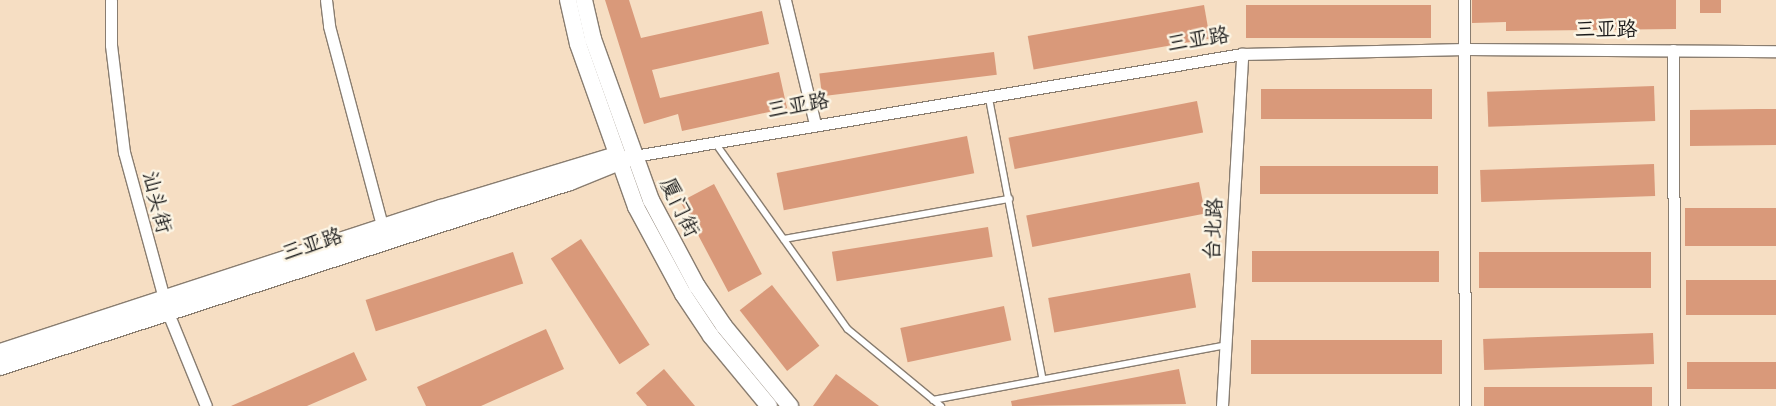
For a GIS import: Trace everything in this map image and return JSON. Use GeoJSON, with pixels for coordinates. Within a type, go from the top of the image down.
{"type":"FeatureCollection","features":[{"type":"Feature","properties":{"kind":"main road","name":"厦门街"},"geometry":{"type":"LineString","coordinates":[[568,0],[578,44],[624,158],[651,200],[697,286],[724,326],[790,406]]}},
{"type":"Feature","properties":{"kind":"main road","name":"厦门街"},"geometry":{"type":"LineString","coordinates":[[584,0],[636,206],[683,294],[711,336],[769,406]]}},
{"type":"Feature","properties":{"kind":"main road","name":"三亚路"},"geometry":{"type":"LineString","coordinates":[[0,368],[166,306],[624,158]]}},
{"type":"Feature","properties":{"kind":"main road","name":"三亚路"},"geometry":{"type":"LineString","coordinates":[[0,352],[166,306]]}},
{"type":"Feature","properties":{"kind":"street","name":"汕头街"},"geometry":{"type":"LineString","coordinates":[[111,0],[111,45],[124,152],[166,306],[206,406]]}},
{"type":"Feature","properties":{"kind":"street"},"geometry":{"type":"LineString","coordinates":[[326,0],[329,26],[385,234]]}},
{"type":"Feature","properties":{"kind":"street"},"geometry":{"type":"LineString","coordinates":[[785,0],[815,124]]}},
{"type":"Feature","properties":{"kind":"street"},"geometry":{"type":"LineString","coordinates":[[1464,0],[1466,49],[1465,406]]}},
{"type":"Feature","properties":{"kind":"street","name":"三亚路"},"geometry":{"type":"LineString","coordinates":[[624,158],[815,124],[1242,54],[1466,49],[1776,51]]}},
{"type":"Feature","properties":{"kind":"street"},"geometry":{"type":"LineString","coordinates":[[1673,50],[1674,406]]}},
{"type":"Feature","properties":{"kind":"street","name":"台北路"},"geometry":{"type":"LineString","coordinates":[[1222,406],[1242,54]]}},
{"type":"Feature","properties":{"kind":"lane"},"geometry":{"type":"LineString","coordinates":[[989,95],[1043,379]]}},
{"type":"Feature","properties":{"kind":"lane"},"geometry":{"type":"LineString","coordinates":[[714,142],[848,329],[941,406]]}},
{"type":"Feature","properties":{"kind":"lane"},"geometry":{"type":"LineString","coordinates":[[784,239],[1009,199]]}},
{"type":"Feature","properties":{"kind":"lane"},"geometry":{"type":"LineString","coordinates":[[933,400],[1226,345]]}},
{"type":"Feature","properties":{"kind":"building"},"geometry":{"type":"Polygon","coordinates":[[[605,0],[629,0],[641,38],[762,11],[769,44],[652,70],[660,98],[779,72],[787,108],[682,131],[678,114],[644,124],[605,0]]]}},
{"type":"Feature","properties":{"kind":"building"},"geometry":{"type":"Polygon","coordinates":[[[1472,0],[1676,0],[1676,29],[1506,31],[1506,22],[1472,23],[1472,0]]]}},
{"type":"Feature","properties":{"kind":"building"},"geometry":{"type":"Polygon","coordinates":[[[1700,0],[1721,0],[1721,13],[1700,13],[1700,0]]]}},
{"type":"Feature","properties":{"kind":"building"},"geometry":{"type":"Polygon","coordinates":[[[1204,5],[1210,38],[1034,70],[1028,36],[1204,5]]]}},
{"type":"Feature","properties":{"kind":"building"},"geometry":{"type":"Polygon","coordinates":[[[1246,5],[1431,5],[1431,38],[1246,38],[1246,5]]]}},
{"type":"Feature","properties":{"kind":"building"},"geometry":{"type":"Polygon","coordinates":[[[994,52],[997,75],[822,96],[819,73],[994,52]]]}},
{"type":"Feature","properties":{"kind":"building"},"geometry":{"type":"Polygon","coordinates":[[[1654,86],[1655,121],[1488,127],[1487,92],[1654,86]]]}},
{"type":"Feature","properties":{"kind":"building"},"geometry":{"type":"Polygon","coordinates":[[[1261,89],[1432,89],[1432,119],[1261,119],[1261,89]]]}},
{"type":"Feature","properties":{"kind":"building"},"geometry":{"type":"Polygon","coordinates":[[[1197,101],[1203,132],[1015,169],[1009,138],[1197,101]]]}},
{"type":"Feature","properties":{"kind":"building"},"geometry":{"type":"Polygon","coordinates":[[[1776,109],[1776,145],[1690,146],[1690,110],[1776,109]]]}},
{"type":"Feature","properties":{"kind":"building"},"geometry":{"type":"Polygon","coordinates":[[[967,136],[974,173],[784,210],[777,173],[967,136]]]}},
{"type":"Feature","properties":{"kind":"building"},"geometry":{"type":"Polygon","coordinates":[[[1654,164],[1655,196],[1481,202],[1480,170],[1654,164]]]}},
{"type":"Feature","properties":{"kind":"building"},"geometry":{"type":"Polygon","coordinates":[[[1260,166],[1438,166],[1438,194],[1260,194],[1260,166]]]}},
{"type":"Feature","properties":{"kind":"building"},"geometry":{"type":"Polygon","coordinates":[[[1199,182],[1205,213],[1032,247],[1026,216],[1199,182]]]}},
{"type":"Feature","properties":{"kind":"building"},"geometry":{"type":"Polygon","coordinates":[[[714,184],[762,274],[728,292],[680,202],[714,184]]]}},
{"type":"Feature","properties":{"kind":"building"},"geometry":{"type":"Polygon","coordinates":[[[1685,208],[1776,208],[1776,246],[1685,246],[1685,208]]]}},
{"type":"Feature","properties":{"kind":"building"},"geometry":{"type":"Polygon","coordinates":[[[988,227],[993,257],[837,281],[832,252],[988,227]]]}},
{"type":"Feature","properties":{"kind":"building"},"geometry":{"type":"Polygon","coordinates":[[[581,239],[650,345],[619,364],[551,259],[581,239]]]}},
{"type":"Feature","properties":{"kind":"building"},"geometry":{"type":"Polygon","coordinates":[[[1252,251],[1439,251],[1439,282],[1252,282],[1252,251]]]}},
{"type":"Feature","properties":{"kind":"building"},"geometry":{"type":"Polygon","coordinates":[[[513,252],[523,283],[376,331],[366,300],[513,252]]]}},
{"type":"Feature","properties":{"kind":"building"},"geometry":{"type":"Polygon","coordinates":[[[1479,252],[1651,252],[1651,288],[1479,288],[1479,252]]]}},
{"type":"Feature","properties":{"kind":"building"},"geometry":{"type":"Polygon","coordinates":[[[1190,273],[1196,307],[1054,332],[1048,298],[1190,273]]]}},
{"type":"Feature","properties":{"kind":"building"},"geometry":{"type":"Polygon","coordinates":[[[1686,280],[1776,280],[1776,315],[1686,315],[1686,280]]]}},
{"type":"Feature","properties":{"kind":"building"},"geometry":{"type":"Polygon","coordinates":[[[772,285],[819,346],[787,371],[740,310],[772,285]]]}},
{"type":"Feature","properties":{"kind":"building"},"geometry":{"type":"Polygon","coordinates":[[[1004,306],[1011,340],[908,362],[900,328],[1004,306]]]}},
{"type":"Feature","properties":{"kind":"building"},"geometry":{"type":"Polygon","coordinates":[[[546,329],[564,369],[481,406],[426,406],[417,387],[546,329]]]}},
{"type":"Feature","properties":{"kind":"building"},"geometry":{"type":"Polygon","coordinates":[[[1653,333],[1654,364],[1484,370],[1483,339],[1653,333]]]}},
{"type":"Feature","properties":{"kind":"building"},"geometry":{"type":"Polygon","coordinates":[[[1251,340],[1442,340],[1442,374],[1251,374],[1251,340]]]}},
{"type":"Feature","properties":{"kind":"building"},"geometry":{"type":"Polygon","coordinates":[[[354,352],[367,380],[307,406],[231,406],[354,352]]]}},
{"type":"Feature","properties":{"kind":"building"},"geometry":{"type":"Polygon","coordinates":[[[1687,362],[1776,362],[1776,389],[1687,389],[1687,362]]]}},
{"type":"Feature","properties":{"kind":"building"},"geometry":{"type":"Polygon","coordinates":[[[664,369],[695,406],[647,406],[636,393],[664,369]]]}},
{"type":"Feature","properties":{"kind":"building"},"geometry":{"type":"Polygon","coordinates":[[[1179,369],[1186,404],[1012,406],[1011,401],[1179,369]]]}},
{"type":"Feature","properties":{"kind":"building"},"geometry":{"type":"Polygon","coordinates":[[[836,374],[879,406],[813,406],[836,374]]]}},
{"type":"Feature","properties":{"kind":"building"},"geometry":{"type":"Polygon","coordinates":[[[1484,387],[1652,387],[1652,406],[1484,406],[1484,387]]]}}]}
